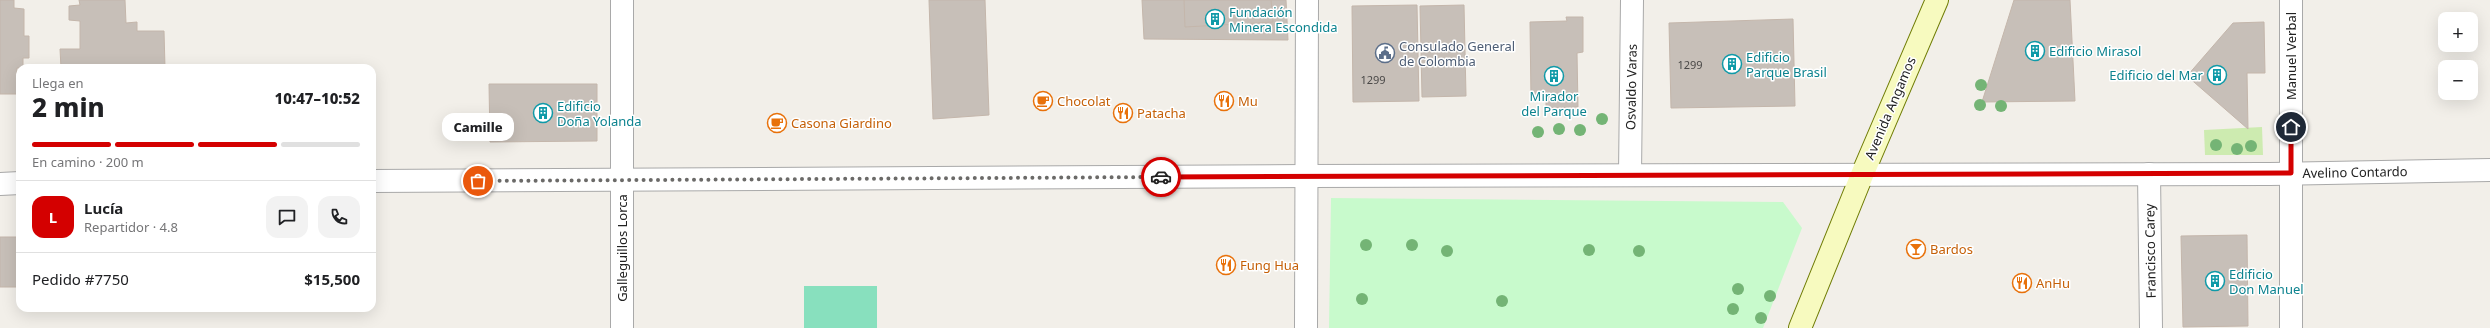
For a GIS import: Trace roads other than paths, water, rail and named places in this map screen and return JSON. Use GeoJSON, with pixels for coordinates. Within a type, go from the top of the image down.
{"type":"FeatureCollection","features":[{"type":"Feature","properties":{"kind":"main road","name":"Avenida Angamos"},"geometry":{"type":"LineString","coordinates":[[1800,328],[1862,175],[1937,0]]}},
{"type":"Feature","properties":{"kind":"street","name":"Galleguillos Lorca"},"geometry":{"type":"LineString","coordinates":[[622,0],[622,328]]}},
{"type":"Feature","properties":{"kind":"street"},"geometry":{"type":"LineString","coordinates":[[1306,328],[1307,0]]}},
{"type":"Feature","properties":{"kind":"street","name":"Osvaldo Varas"},"geometry":{"type":"LineString","coordinates":[[1630,174],[1632,0]]}},
{"type":"Feature","properties":{"kind":"street","name":"Manuel Verbal"},"geometry":{"type":"LineString","coordinates":[[2291,0],[2291,328]]}},
{"type":"Feature","properties":{"kind":"street","name":"Avelino Contardo"},"geometry":{"type":"LineString","coordinates":[[376,181],[1630,174],[2149,174],[2490,170]]}},
{"type":"Feature","properties":{"kind":"street","name":"Francisco Carey"},"geometry":{"type":"LineString","coordinates":[[2149,174],[2151,328]]}},
{"type":"Feature","properties":{"kind":"street"},"geometry":{"type":"LineString","coordinates":[[0,184],[16,184]]}},
{"type":"Feature","properties":{"kind":"place","name":"Fundación Minera Escondida"},"geometry":{"type":"Point","coordinates":[1215,19]}},
{"type":"Feature","properties":{"kind":"place","name":"Edificio Mirasol"},"geometry":{"type":"Point","coordinates":[2035,51]}},
{"type":"Feature","properties":{"kind":"place","name":"Consulado General de Colombia"},"geometry":{"type":"Point","coordinates":[1385,53]}},
{"type":"Feature","properties":{"kind":"place","name":"Edificio Parque Brasil"},"geometry":{"type":"Point","coordinates":[1732,64]}},
{"type":"Feature","properties":{"kind":"place","name":"Edificio del Mar"},"geometry":{"type":"Point","coordinates":[2217,75]}},
{"type":"Feature","properties":{"kind":"place","name":"Mirador del Parque"},"geometry":{"type":"Point","coordinates":[1554,76]}},
{"type":"Feature","properties":{"kind":"place","name":"Chocolat"},"geometry":{"type":"Point","coordinates":[1043,101]}},
{"type":"Feature","properties":{"kind":"place","name":"Mu"},"geometry":{"type":"Point","coordinates":[1224,101]}},
{"type":"Feature","properties":{"kind":"place","name":"Edificio Doña Yolanda"},"geometry":{"type":"Point","coordinates":[543,113]}},
{"type":"Feature","properties":{"kind":"place","name":"Patacha"},"geometry":{"type":"Point","coordinates":[1123,113]}},
{"type":"Feature","properties":{"kind":"place","name":"Casona Giardino"},"geometry":{"type":"Point","coordinates":[777,123]}},
{"type":"Feature","properties":{"kind":"place","name":"Camille"},"geometry":{"type":"Point","coordinates":[478,181]}},
{"type":"Feature","properties":{"kind":"place","name":"Bardos"},"geometry":{"type":"Point","coordinates":[1916,249]}},
{"type":"Feature","properties":{"kind":"place","name":"Fung Hua"},"geometry":{"type":"Point","coordinates":[1226,265]}},
{"type":"Feature","properties":{"kind":"place","name":"Edificio Don Manuel"},"geometry":{"type":"Point","coordinates":[2215,281]}},
{"type":"Feature","properties":{"kind":"place","name":"AnHu"},"geometry":{"type":"Point","coordinates":[2022,283]}}]}
